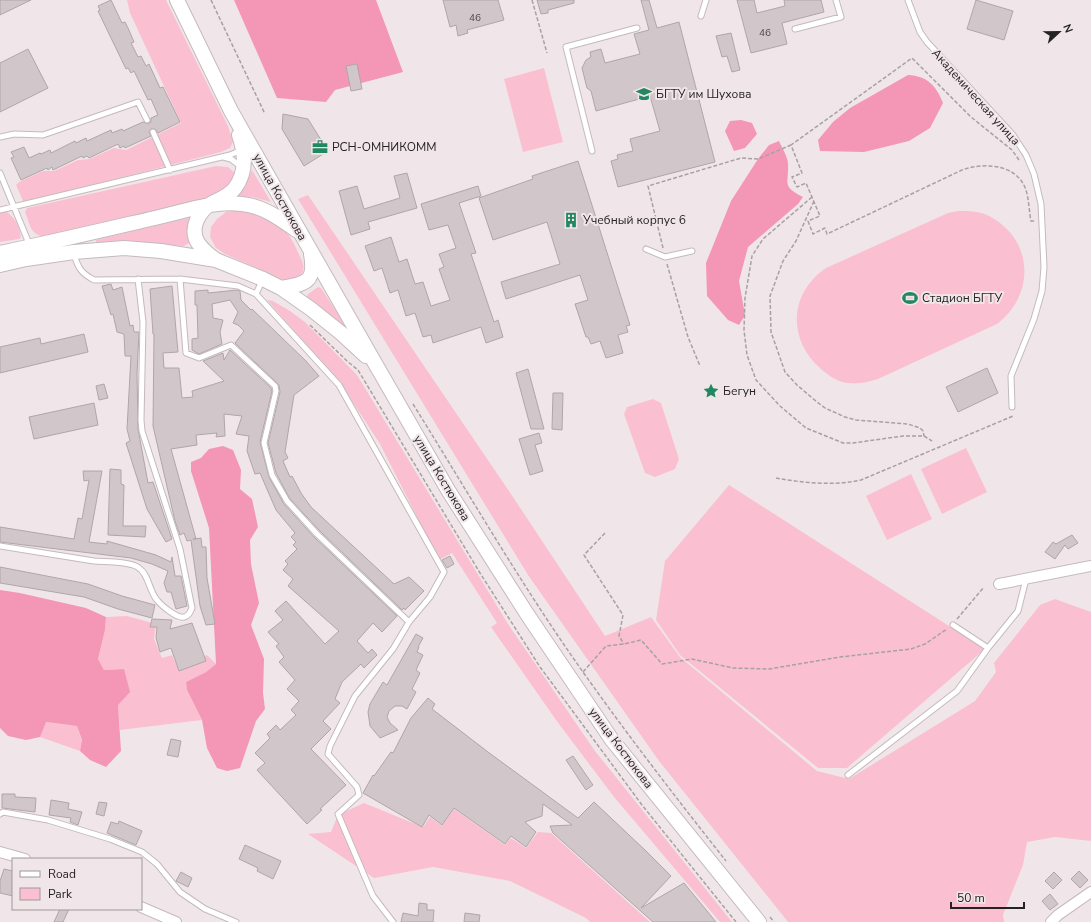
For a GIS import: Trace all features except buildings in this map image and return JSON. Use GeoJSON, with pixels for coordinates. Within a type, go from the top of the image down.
{"type":"FeatureCollection","features":[{"type":"Feature","properties":{"kind":"main road","name":"улица Костюкова"},"geometry":{"type":"LineString","coordinates":[[177,0],[231,111],[310,251],[448,490],[527,614],[612,740],[764,919]]}},
{"type":"Feature","properties":{"kind":"main road"},"geometry":{"type":"LineString","coordinates":[[216,260],[204,251],[197,242],[194,228],[199,216],[211,204],[227,196],[235,188],[244,171],[243,147],[231,111]]}},
{"type":"Feature","properties":{"kind":"main road"},"geometry":{"type":"LineString","coordinates":[[0,253],[211,204],[235,203],[253,206],[276,216],[300,232]]}},
{"type":"Feature","properties":{"kind":"main road"},"geometry":{"type":"LineString","coordinates":[[0,265],[26,259],[74,252],[124,248],[161,251],[216,260],[281,288],[341,333],[376,365]]}},
{"type":"Feature","properties":{"kind":"main road"},"geometry":{"type":"LineString","coordinates":[[281,288],[304,282],[310,276],[313,267],[310,251]]}},
{"type":"Feature","properties":{"kind":"street"},"geometry":{"type":"LineString","coordinates":[[999,584],[1091,566]]}},
{"type":"Feature","properties":{"kind":"street"},"geometry":{"type":"LineString","coordinates":[[0,852],[21,858]]}},
{"type":"Feature","properties":{"kind":"street"},"geometry":{"type":"LineString","coordinates":[[1051,922],[1058,915],[1091,892]]}},
{"type":"Feature","properties":{"kind":"street"},"geometry":{"type":"LineString","coordinates":[[142,907],[176,922]]}},
{"type":"Feature","properties":{"kind":"lane"},"geometry":{"type":"LineString","coordinates":[[701,16],[706,0]]}},
{"type":"Feature","properties":{"kind":"lane"},"geometry":{"type":"LineString","coordinates":[[795,30],[841,17],[836,0]]}},
{"type":"Feature","properties":{"kind":"lane","name":"Академическая улица"},"geometry":{"type":"LineString","coordinates":[[908,0],[920,32],[927,42],[1013,135],[1026,155],[1034,174],[1041,204],[1044,267],[1042,291],[1034,319],[1011,376],[1012,407]]}},
{"type":"Feature","properties":{"kind":"lane"},"geometry":{"type":"LineString","coordinates":[[592,151],[566,47],[637,28]]}},
{"type":"Feature","properties":{"kind":"lane"},"geometry":{"type":"LineString","coordinates":[[0,137],[14,134],[43,135],[138,102],[147,120]]}},
{"type":"Feature","properties":{"kind":"lane"},"geometry":{"type":"LineString","coordinates":[[153,132],[170,170]]}},
{"type":"Feature","properties":{"kind":"lane"},"geometry":{"type":"LineString","coordinates":[[0,210],[14,208],[222,157],[237,152],[243,147]]}},
{"type":"Feature","properties":{"kind":"lane"},"geometry":{"type":"LineString","coordinates":[[222,157],[231,159],[244,171]]}},
{"type":"Feature","properties":{"kind":"lane"},"geometry":{"type":"LineString","coordinates":[[0,173],[30,246]]}},
{"type":"Feature","properties":{"kind":"lane"},"geometry":{"type":"LineString","coordinates":[[68,238],[78,266],[84,275],[94,280],[180,279],[238,286],[256,294],[339,385],[444,572],[430,597],[409,622],[393,649],[355,696],[330,746],[328,754],[357,787],[359,795],[338,814],[373,896],[393,922]]}},
{"type":"Feature","properties":{"kind":"lane"},"geometry":{"type":"LineString","coordinates":[[646,250],[665,257],[692,251]]}},
{"type":"Feature","properties":{"kind":"lane"},"geometry":{"type":"LineString","coordinates":[[0,546],[95,561],[132,564],[139,567],[156,599],[166,608],[179,617],[184,618],[188,615],[192,608],[180,549],[142,431],[142,322],[138,279]]}},
{"type":"Feature","properties":{"kind":"lane"},"geometry":{"type":"LineString","coordinates":[[180,279],[186,353],[199,358],[231,345],[275,386],[276,391],[264,443],[272,475],[287,501],[312,528],[409,622]]}},
{"type":"Feature","properties":{"kind":"lane"},"geometry":{"type":"LineString","coordinates":[[256,294],[263,279]]}},
{"type":"Feature","properties":{"kind":"lane"},"geometry":{"type":"LineString","coordinates":[[848,775],[957,691],[988,648],[1018,611],[1026,579]]}},
{"type":"Feature","properties":{"kind":"lane"},"geometry":{"type":"LineString","coordinates":[[953,625],[988,648]]}},
{"type":"Feature","properties":{"kind":"lane"},"geometry":{"type":"LineString","coordinates":[[0,814],[3,812],[48,820],[110,839],[142,852],[157,864],[180,892],[205,909],[236,922]]}},
{"type":"Feature","properties":{"kind":"path"},"geometry":{"type":"LineString","coordinates":[[211,0],[264,114]]}},
{"type":"Feature","properties":{"kind":"path"},"geometry":{"type":"LineString","coordinates":[[532,0],[547,53]]}},
{"type":"Feature","properties":{"kind":"path"},"geometry":{"type":"LineString","coordinates":[[700,366],[688,337],[665,257],[648,186],[741,158],[758,159],[791,146],[912,58],[971,117],[1012,150],[1019,160]]}},
{"type":"Feature","properties":{"kind":"path"},"geometry":{"type":"LineString","coordinates":[[791,146],[802,173],[792,177],[797,187],[806,184],[820,216],[808,221],[813,234],[825,228],[828,234],[962,170],[981,165],[1010,171],[1020,178],[1026,190],[1031,221],[1042,220]]}},
{"type":"Feature","properties":{"kind":"path"},"geometry":{"type":"LineString","coordinates":[[812,197],[763,239],[752,256],[745,298],[744,330],[747,355],[756,380],[780,406],[806,428],[843,443],[903,436],[924,436],[932,441]]}},
{"type":"Feature","properties":{"kind":"path"},"geometry":{"type":"LineString","coordinates":[[814,201],[796,241],[783,261],[770,296],[771,332],[785,372],[797,386],[817,402],[825,408],[838,414],[856,420],[908,424],[920,428],[923,431],[924,436]]}},
{"type":"Feature","properties":{"kind":"path"},"geometry":{"type":"LineString","coordinates":[[307,322],[358,370],[476,566],[540,666],[642,805],[736,922]]}},
{"type":"Feature","properties":{"kind":"path"},"geometry":{"type":"LineString","coordinates":[[412,402],[522,581],[583,672],[654,769],[726,861]]}},
{"type":"Feature","properties":{"kind":"path"},"geometry":{"type":"LineString","coordinates":[[776,478],[813,483],[849,482],[861,480],[1013,416]]}},
{"type":"Feature","properties":{"kind":"path"},"geometry":{"type":"LineString","coordinates":[[605,533],[584,555],[623,615],[619,636],[624,644]]}},
{"type":"Feature","properties":{"kind":"path"},"geometry":{"type":"LineString","coordinates":[[583,672],[606,646],[642,640],[662,664],[692,659],[733,668],[769,669],[840,657],[911,649],[926,644],[953,625],[984,586]]}},
{"type":"Feature","properties":{"kind":"path"},"geometry":{"type":"LineString","coordinates":[[764,919],[774,922]]}},
{"type":"Feature","properties":{"kind":"green space"},"geometry":{"type":"Polygon","coordinates":[[[127,0],[166,0],[228,126],[233,142],[230,148],[221,152],[26,202],[23,201],[16,185],[19,182],[43,171],[54,171],[78,160],[89,159],[114,148],[126,150],[181,123],[130,13],[127,0]]]}},
{"type":"Feature","properties":{"kind":"green space"},"geometry":{"type":"Polygon","coordinates":[[[544,68],[563,142],[523,152],[504,79],[544,68]]]}},
{"type":"Feature","properties":{"kind":"green space"},"geometry":{"type":"Polygon","coordinates":[[[216,166],[228,167],[235,173],[227,187],[214,196],[204,200],[44,237],[39,236],[33,231],[25,212],[27,208],[216,166]]]}},
{"type":"Feature","properties":{"kind":"green space"},"geometry":{"type":"Polygon","coordinates":[[[252,170],[271,202],[252,197],[235,196],[246,182],[252,170]]]}},
{"type":"Feature","properties":{"kind":"green space"},"geometry":{"type":"Polygon","coordinates":[[[308,195],[513,497],[605,636],[651,617],[680,657],[817,771],[849,779],[975,701],[996,672],[994,663],[1040,605],[1055,599],[1091,612],[1091,841],[1055,837],[1027,842],[1023,865],[1003,915],[1004,922],[788,922],[659,761],[528,575],[298,199],[308,195]]]}},
{"type":"Feature","properties":{"kind":"green space"},"geometry":{"type":"Polygon","coordinates":[[[241,210],[253,212],[266,217],[283,228],[294,243],[303,263],[302,274],[293,281],[284,280],[225,254],[216,248],[210,237],[211,227],[217,219],[226,212],[241,210]]]}},
{"type":"Feature","properties":{"kind":"green space","name":"Стадион БГТУ"},"geometry":{"type":"Polygon","coordinates":[[[958,211],[975,212],[991,217],[1005,227],[1015,240],[1022,254],[1024,269],[1023,284],[1018,298],[1009,312],[997,324],[878,379],[869,382],[847,383],[828,375],[810,357],[802,344],[798,331],[797,317],[799,303],[805,290],[814,278],[826,268],[948,213],[958,211]]]}},
{"type":"Feature","properties":{"kind":"green space"},"geometry":{"type":"Polygon","coordinates":[[[7,212],[17,223],[21,237],[19,239],[0,242],[0,213],[7,212]]]}},
{"type":"Feature","properties":{"kind":"green space"},"geometry":{"type":"Polygon","coordinates":[[[188,218],[191,221],[189,243],[184,246],[137,242],[96,243],[96,240],[188,218]]]}},
{"type":"Feature","properties":{"kind":"green space"},"geometry":{"type":"Polygon","coordinates":[[[318,287],[321,288],[349,331],[307,297],[308,294],[318,287]]]}},
{"type":"Feature","properties":{"kind":"green space"},"geometry":{"type":"Polygon","coordinates":[[[267,300],[273,301],[305,322],[357,375],[508,624],[595,751],[732,922],[720,922],[614,797],[556,720],[491,627],[497,623],[452,553],[439,560],[380,444],[341,384],[267,300]]]}},
{"type":"Feature","properties":{"kind":"green space"},"geometry":{"type":"Polygon","coordinates":[[[653,399],[661,403],[679,459],[675,469],[655,477],[645,473],[624,414],[627,407],[653,399]]]}},
{"type":"Feature","properties":{"kind":"green space"},"geometry":{"type":"Polygon","coordinates":[[[966,448],[987,492],[942,514],[921,469],[966,448]]]}},
{"type":"Feature","properties":{"kind":"green space"},"geometry":{"type":"Polygon","coordinates":[[[911,474],[932,519],[887,540],[866,496],[911,474]]]}},
{"type":"Feature","properties":{"kind":"green space"},"geometry":{"type":"Polygon","coordinates":[[[729,485],[985,649],[847,768],[818,768],[680,655],[656,620],[665,561],[729,485]]]}},
{"type":"Feature","properties":{"kind":"green space"},"geometry":{"type":"Polygon","coordinates":[[[127,616],[156,624],[154,639],[162,658],[172,655],[177,666],[207,655],[216,664],[206,672],[186,682],[187,690],[202,720],[120,730],[118,705],[123,669],[104,670],[98,659],[105,630],[106,617],[127,616]]]}},
{"type":"Feature","properties":{"kind":"green space"},"geometry":{"type":"Polygon","coordinates":[[[45,722],[77,726],[82,741],[80,751],[40,737],[45,722]]]}},
{"type":"Feature","properties":{"kind":"green space"},"geometry":{"type":"Polygon","coordinates":[[[364,803],[423,827],[430,817],[442,826],[454,809],[505,845],[511,838],[526,848],[538,832],[551,833],[650,922],[590,922],[586,918],[510,881],[433,867],[374,878],[308,834],[331,832],[338,815],[364,803]]]}},
{"type":"Feature","properties":{"kind":"shaded area"},"geometry":{"type":"Polygon","coordinates":[[[234,0],[376,0],[403,72],[335,90],[326,102],[277,98],[234,0]]]}},
{"type":"Feature","properties":{"kind":"shaded area"},"geometry":{"type":"Polygon","coordinates":[[[908,75],[920,77],[934,86],[943,103],[930,128],[909,141],[864,152],[820,151],[818,140],[833,122],[850,108],[908,75]]]}},
{"type":"Feature","properties":{"kind":"shaded area"},"geometry":{"type":"Polygon","coordinates":[[[741,120],[752,123],[757,134],[745,148],[734,151],[725,131],[730,121],[741,120]]]}},
{"type":"Feature","properties":{"kind":"shaded area"},"geometry":{"type":"Polygon","coordinates":[[[779,141],[788,161],[787,180],[789,187],[803,197],[798,204],[748,247],[739,281],[745,315],[739,325],[728,320],[707,296],[706,263],[731,201],[758,159],[769,145],[779,141]]]}},
{"type":"Feature","properties":{"kind":"shaded area"},"geometry":{"type":"Polygon","coordinates":[[[223,446],[233,450],[241,470],[240,489],[252,499],[258,527],[250,540],[251,564],[259,603],[251,625],[264,659],[263,693],[265,709],[256,721],[240,768],[227,771],[217,768],[207,748],[202,720],[187,690],[186,682],[206,672],[216,664],[209,528],[191,471],[191,462],[201,458],[209,449],[223,446]]]}},
{"type":"Feature","properties":{"kind":"shaded area"},"geometry":{"type":"Polygon","coordinates":[[[0,590],[86,608],[106,617],[105,630],[98,659],[104,670],[124,669],[130,692],[118,705],[121,751],[106,767],[90,760],[80,751],[82,740],[77,726],[46,722],[40,737],[26,740],[8,736],[0,728],[0,590]]]}},
{"type":"Feature","properties":{"kind":"place","name":"БГТУ им Шухова"},"geometry":{"type":"Point","coordinates":[644,94]}},
{"type":"Feature","properties":{"kind":"place","name":"РСН-ОМНИКОММ"},"geometry":{"type":"Point","coordinates":[320,147]}},
{"type":"Feature","properties":{"kind":"place","name":"Учебный корпус 6"},"geometry":{"type":"Point","coordinates":[571,220]}},
{"type":"Feature","properties":{"kind":"place","name":"Стадион БГТУ"},"geometry":{"type":"Point","coordinates":[910,298]}},
{"type":"Feature","properties":{"kind":"place","name":"Бегун"},"geometry":{"type":"Point","coordinates":[711,391]}}]}
